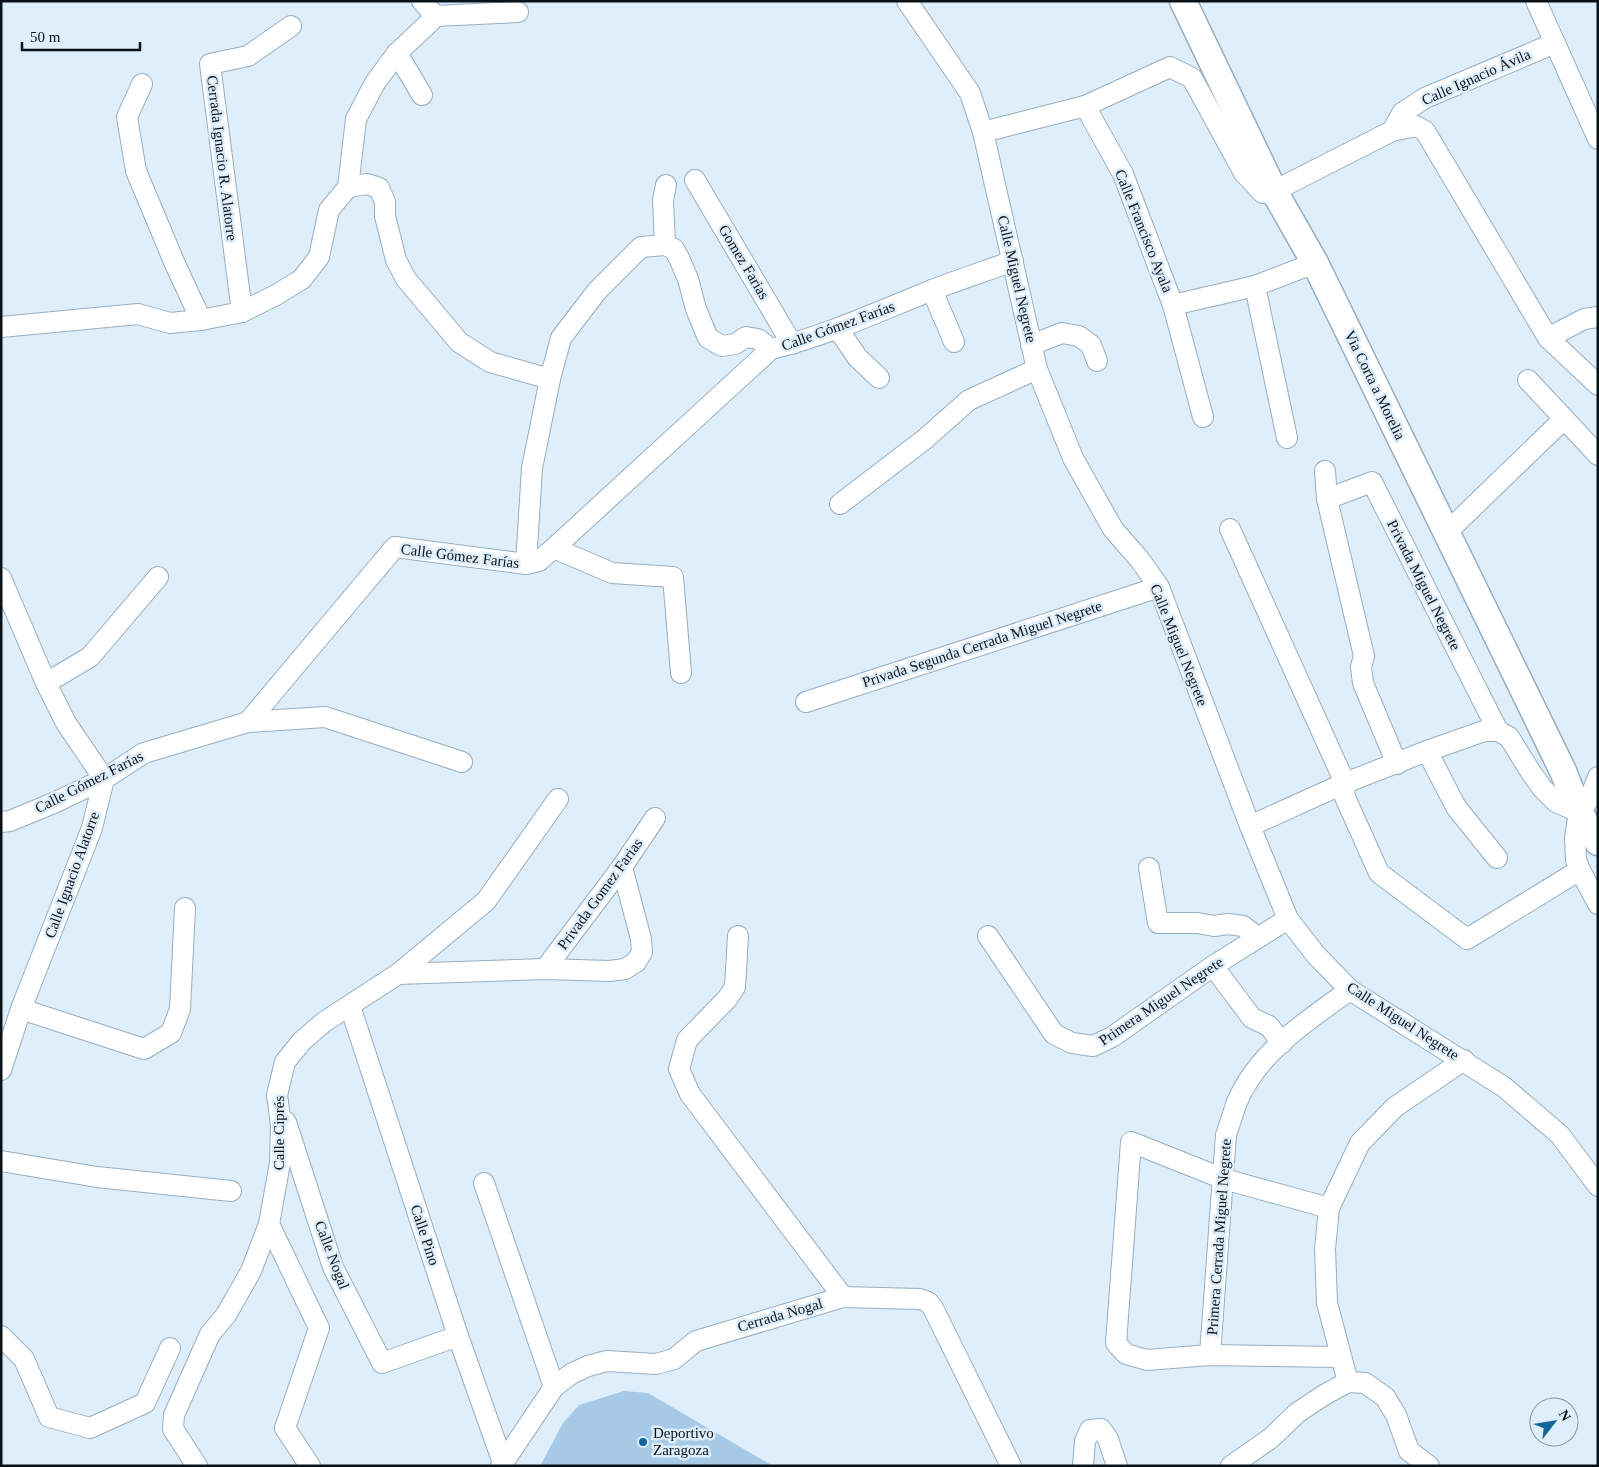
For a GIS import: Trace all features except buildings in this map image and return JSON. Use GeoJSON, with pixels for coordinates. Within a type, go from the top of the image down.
{"type":"FeatureCollection","features":[{"type":"Feature","properties":{"kind":"main road","name":"Via Corta a Morelia"},"geometry":{"type":"LineString","coordinates":[[1183,1],[1274,191],[1315,263],[1563,771],[1591,799],[1598,842]]}},
{"type":"Feature","properties":{"kind":"street"},"geometry":{"type":"LineString","coordinates":[[422,1],[435,16]]}},
{"type":"Feature","properties":{"kind":"street","name":"Calle Miguel Negrete"},"geometry":{"type":"LineString","coordinates":[[907,1],[970,93],[983,132],[1037,369],[1073,458],[1113,529],[1140,560],[1158,587],[1250,826],[1288,918],[1316,955],[1350,990],[1504,1086],[1560,1135],[1598,1186]]}},
{"type":"Feature","properties":{"kind":"street"},"geometry":{"type":"LineString","coordinates":[[1536,1],[1598,139]]}},
{"type":"Feature","properties":{"kind":"street"},"geometry":{"type":"LineString","coordinates":[[435,16],[518,12]]}},
{"type":"Feature","properties":{"kind":"street"},"geometry":{"type":"LineString","coordinates":[[1,327],[138,314],[170,323],[201,320],[242,312],[302,279],[319,257],[329,210],[348,187],[356,120],[375,83],[397,53],[430,23],[435,16]]}},
{"type":"Feature","properties":{"kind":"street","name":"Cerrada Ignacio R. Alatorre"},"geometry":{"type":"LineString","coordinates":[[242,312],[210,64],[248,56],[291,26]]}},
{"type":"Feature","properties":{"kind":"street","name":"Calle Ignacio Ávila"},"geometry":{"type":"LineString","coordinates":[[1274,191],[1392,131],[1402,113],[1425,98],[1555,43]]}},
{"type":"Feature","properties":{"kind":"street"},"geometry":{"type":"LineString","coordinates":[[397,53],[422,95]]}},
{"type":"Feature","properties":{"kind":"street"},"geometry":{"type":"LineString","coordinates":[[983,132],[1085,106],[1170,68],[1192,78],[1244,173],[1263,193],[1274,191]]}},
{"type":"Feature","properties":{"kind":"street"},"geometry":{"type":"LineString","coordinates":[[142,84],[127,117],[136,171],[201,320]]}},
{"type":"Feature","properties":{"kind":"street","name":"Calle Francisco Ayala"},"geometry":{"type":"LineString","coordinates":[[1085,106],[1123,174],[1174,306],[1255,286],[1315,263]]}},
{"type":"Feature","properties":{"kind":"street"},"geometry":{"type":"LineString","coordinates":[[1392,131],[1416,126],[1425,131],[1548,338],[1598,385]]}},
{"type":"Feature","properties":{"kind":"street","name":"Gomez Farias"},"geometry":{"type":"LineString","coordinates":[[695,180],[792,344]]}},
{"type":"Feature","properties":{"kind":"street"},"geometry":{"type":"LineString","coordinates":[[348,187],[367,184],[380,188],[385,202],[386,216],[396,260],[406,279],[459,342],[490,362],[550,379]]}},
{"type":"Feature","properties":{"kind":"street"},"geometry":{"type":"LineString","coordinates":[[665,245],[663,200],[666,185]]}},
{"type":"Feature","properties":{"kind":"street"},"geometry":{"type":"LineString","coordinates":[[526,564],[532,468],[550,379],[562,338],[597,291],[641,247],[665,245],[674,249],[688,279],[696,309],[708,338],[722,346],[736,344],[746,336],[758,339],[771,349]]}},
{"type":"Feature","properties":{"kind":"street","name":"Calle Gómez Farías"},"geometry":{"type":"LineString","coordinates":[[1,822],[10,821],[56,802],[104,779],[144,753],[248,722],[395,546],[526,564],[539,561],[771,349],[838,329],[932,290],[1013,261]]}},
{"type":"Feature","properties":{"kind":"street"},"geometry":{"type":"LineString","coordinates":[[1255,286],[1287,438]]}},
{"type":"Feature","properties":{"kind":"street"},"geometry":{"type":"LineString","coordinates":[[932,290],[954,342]]}},
{"type":"Feature","properties":{"kind":"street"},"geometry":{"type":"LineString","coordinates":[[1174,306],[1203,416]]}},
{"type":"Feature","properties":{"kind":"street"},"geometry":{"type":"LineString","coordinates":[[1548,338],[1584,319],[1598,317]]}},
{"type":"Feature","properties":{"kind":"street"},"geometry":{"type":"LineString","coordinates":[[838,329],[857,357],[879,378]]}},
{"type":"Feature","properties":{"kind":"street"},"geometry":{"type":"LineString","coordinates":[[1032,345],[1062,334],[1078,336],[1091,345],[1098,361]]}},
{"type":"Feature","properties":{"kind":"street"},"geometry":{"type":"LineString","coordinates":[[840,504],[925,440],[969,400],[1037,369]]}},
{"type":"Feature","properties":{"kind":"street"},"geometry":{"type":"LineString","coordinates":[[1528,380],[1598,455]]}},
{"type":"Feature","properties":{"kind":"street"},"geometry":{"type":"LineString","coordinates":[[1446,533],[1564,418]]}},
{"type":"Feature","properties":{"kind":"street"},"geometry":{"type":"LineString","coordinates":[[1325,471],[1328,499],[1364,656],[1361,667],[1363,683],[1397,764]]}},
{"type":"Feature","properties":{"kind":"street","name":"Privada Miguel Negrete"},"geometry":{"type":"LineString","coordinates":[[1328,499],[1372,482],[1498,732],[1509,737],[1542,788],[1556,802],[1591,799]]}},
{"type":"Feature","properties":{"kind":"street"},"geometry":{"type":"LineString","coordinates":[[1230,528],[1345,783],[1344,795],[1378,873],[1467,938],[1580,870]]}},
{"type":"Feature","properties":{"kind":"street"},"geometry":{"type":"LineString","coordinates":[[554,548],[612,573],[674,577],[681,673]]}},
{"type":"Feature","properties":{"kind":"street"},"geometry":{"type":"LineString","coordinates":[[46,682],[90,657],[158,577]]}},
{"type":"Feature","properties":{"kind":"street","name":"Privada Segunda Cerrada Miguel Negrete"},"geometry":{"type":"LineString","coordinates":[[806,702],[1158,587]]}},
{"type":"Feature","properties":{"kind":"street"},"geometry":{"type":"LineString","coordinates":[[3,588],[66,723],[104,779]]}},
{"type":"Feature","properties":{"kind":"street"},"geometry":{"type":"LineString","coordinates":[[248,722],[325,717],[462,762]]}},
{"type":"Feature","properties":{"kind":"street"},"geometry":{"type":"LineString","coordinates":[[1250,826],[1345,783],[1397,764],[1427,750],[1484,731],[1498,732]]}},
{"type":"Feature","properties":{"kind":"street"},"geometry":{"type":"LineString","coordinates":[[1427,750],[1456,807],[1497,858]]}},
{"type":"Feature","properties":{"kind":"street","name":"Calle Ignacio Alatorre"},"geometry":{"type":"LineString","coordinates":[[1,1070],[21,1009],[92,828],[104,779]]}},
{"type":"Feature","properties":{"kind":"street"},"geometry":{"type":"LineString","coordinates":[[1591,799],[1575,838],[1576,860],[1598,904]]}},
{"type":"Feature","properties":{"kind":"street","name":"Calle Ciprés"},"geometry":{"type":"LineString","coordinates":[[197,1466],[173,1429],[174,1414],[210,1334],[226,1315],[251,1271],[269,1224],[280,1163],[281,1125],[277,1095],[285,1062],[302,1041],[324,1022],[398,974],[486,901],[558,800]]}},
{"type":"Feature","properties":{"kind":"street","name":"Privada Gomez Farias"},"geometry":{"type":"LineString","coordinates":[[545,969],[622,867],[655,818]]}},
{"type":"Feature","properties":{"kind":"street"},"geometry":{"type":"LineString","coordinates":[[398,974],[545,969],[609,971],[625,969],[636,962],[642,952],[641,939],[622,867]]}},
{"type":"Feature","properties":{"kind":"street"},"geometry":{"type":"LineString","coordinates":[[1149,868],[1158,924],[1236,925],[1243,926],[1257,937]]}},
{"type":"Feature","properties":{"kind":"street"},"geometry":{"type":"LineString","coordinates":[[21,1009],[144,1049],[171,1033],[180,1009],[185,908]]}},
{"type":"Feature","properties":{"kind":"street","name":"Primera Miguel Negrete"},"geometry":{"type":"LineString","coordinates":[[988,936],[1054,1034],[1072,1043],[1093,1046],[1112,1037],[1213,966],[1288,918]]}},
{"type":"Feature","properties":{"kind":"street"},"geometry":{"type":"LineString","coordinates":[[738,936],[735,987],[727,999],[687,1040],[679,1069],[690,1094],[843,1297]]}},
{"type":"Feature","properties":{"kind":"street"},"geometry":{"type":"LineString","coordinates":[[1213,966],[1252,1018],[1270,1026],[1282,1043]]}},
{"type":"Feature","properties":{"kind":"street","name":"Primera Cerrada Miguel Negrete"},"geometry":{"type":"LineString","coordinates":[[1210,1355],[1226,1135],[1238,1101],[1257,1069],[1282,1043],[1304,1023],[1350,990]]}},
{"type":"Feature","properties":{"kind":"street","name":"Calle Pino"},"geometry":{"type":"LineString","coordinates":[[350,1006],[502,1464]]}},
{"type":"Feature","properties":{"kind":"street"},"geometry":{"type":"LineString","coordinates":[[1348,1382],[1327,1303],[1325,1249],[1329,1208],[1360,1142],[1396,1107],[1464,1060]]}},
{"type":"Feature","properties":{"kind":"street","name":"Calle Nogal"},"geometry":{"type":"LineString","coordinates":[[277,1095],[333,1268],[382,1363],[458,1336]]}},
{"type":"Feature","properties":{"kind":"street"},"geometry":{"type":"LineString","coordinates":[[1329,1208],[1224,1179],[1131,1142],[1116,1343],[1126,1354],[1147,1360],[1210,1355],[1340,1357]]}},
{"type":"Feature","properties":{"kind":"street"},"geometry":{"type":"LineString","coordinates":[[1,1160],[97,1177],[231,1191]]}},
{"type":"Feature","properties":{"kind":"street"},"geometry":{"type":"LineString","coordinates":[[484,1183],[554,1387]]}},
{"type":"Feature","properties":{"kind":"street"},"geometry":{"type":"LineString","coordinates":[[269,1224],[319,1328],[285,1428],[310,1466]]}},
{"type":"Feature","properties":{"kind":"street","name":"Cerrada Nogal"},"geometry":{"type":"LineString","coordinates":[[502,1464],[554,1387],[570,1374],[607,1360],[656,1364],[674,1359],[696,1340],[843,1297],[920,1299],[928,1302],[933,1308],[1011,1466]]}},
{"type":"Feature","properties":{"kind":"street"},"geometry":{"type":"LineString","coordinates":[[1,1336],[24,1359],[49,1417],[90,1428],[144,1403],[170,1348]]}},
{"type":"Feature","properties":{"kind":"street"},"geometry":{"type":"LineString","coordinates":[[1231,1466],[1271,1438],[1297,1413],[1324,1394],[1348,1382],[1365,1383],[1385,1397],[1396,1415],[1409,1451],[1429,1466]]}},
{"type":"Feature","properties":{"kind":"street"},"geometry":{"type":"LineString","coordinates":[[1083,1466],[1085,1441],[1090,1430],[1101,1429],[1108,1439],[1117,1466]]}},
{"type":"Feature","properties":{"kind":"shaded area","name":"Deportivo Zaragoza"},"geometry":{"type":"Polygon","coordinates":[[[624,1391],[648,1393],[773,1466],[540,1466],[563,1423],[579,1405],[624,1391]]]}},
{"type":"Feature","properties":{"kind":"place","name":"Deportivo Zaragoza"},"geometry":{"type":"Point","coordinates":[643,1442]}}]}
